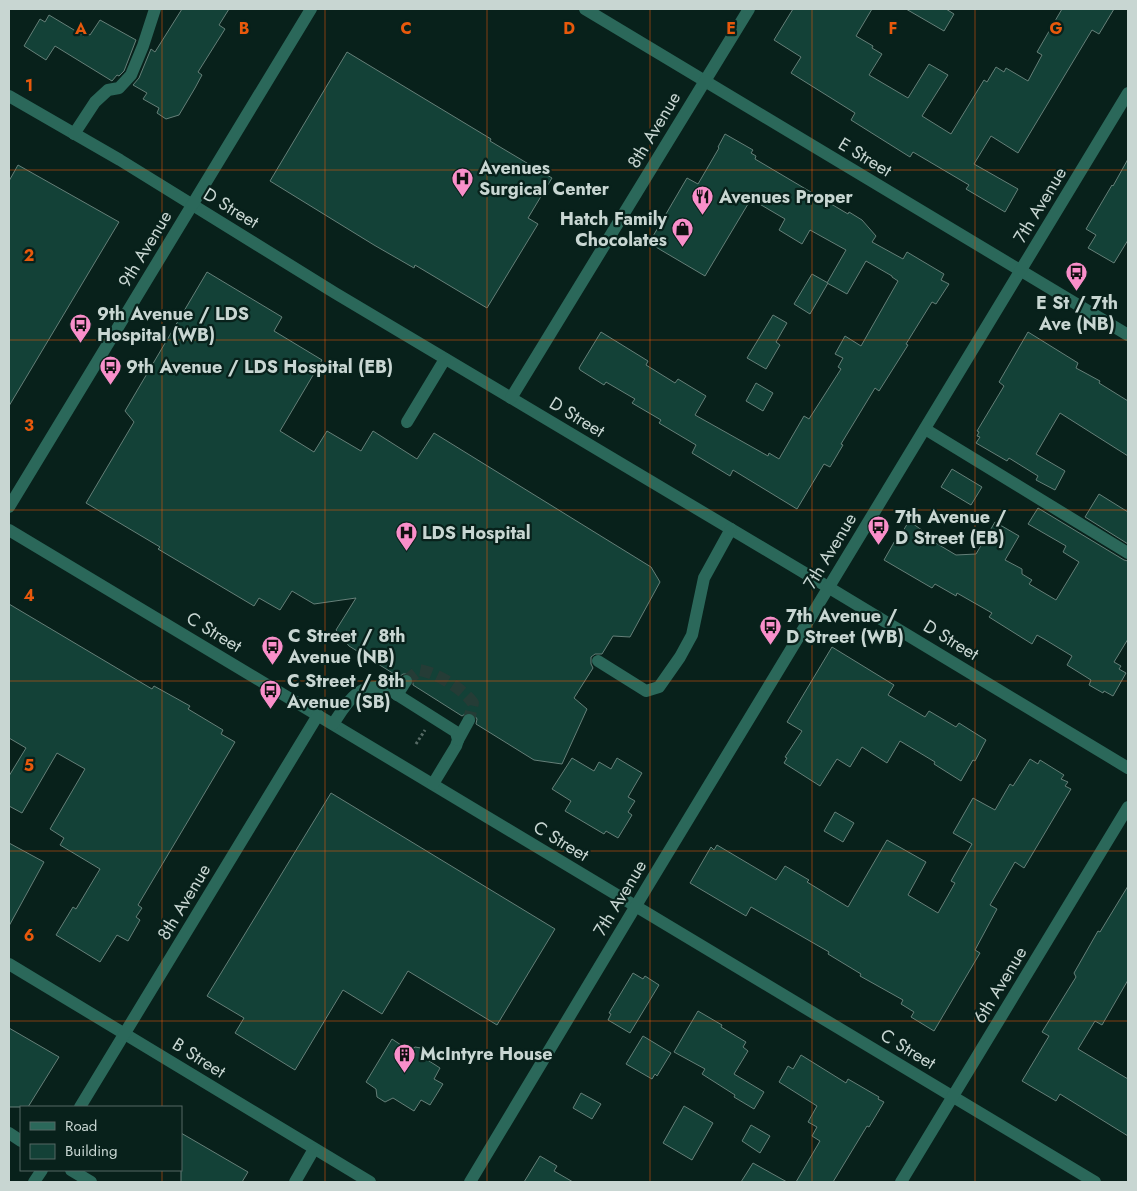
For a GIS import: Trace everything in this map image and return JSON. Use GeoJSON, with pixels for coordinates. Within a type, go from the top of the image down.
{"type":"FeatureCollection","features":[{"type":"Feature","properties":{"kind":"street"},"geometry":{"type":"LineString","coordinates":[[74,134],[95,102],[108,90],[119,88],[130,75],[143,46],[155,9]]}},
{"type":"Feature","properties":{"kind":"street","name":"9th Avenue"},"geometry":{"type":"LineString","coordinates":[[9,507],[311,9]]}},
{"type":"Feature","properties":{"kind":"street","name":"E Street"},"geometry":{"type":"LineString","coordinates":[[585,9],[1128,335]]}},
{"type":"Feature","properties":{"kind":"street","name":"8th Avenue"},"geometry":{"type":"LineString","coordinates":[[511,398],[749,9]]}},
{"type":"Feature","properties":{"kind":"street","name":"7th Avenue"},"geometry":{"type":"LineString","coordinates":[[470,1182],[1128,93]]}},
{"type":"Feature","properties":{"kind":"street","name":"D Street"},"geometry":{"type":"LineString","coordinates":[[9,96],[1128,768]]}},
{"type":"Feature","properties":{"kind":"street"},"geometry":{"type":"LineString","coordinates":[[407,422],[445,359]]}},
{"type":"Feature","properties":{"kind":"street"},"geometry":{"type":"LineString","coordinates":[[925,429],[1128,553]]}},
{"type":"Feature","properties":{"kind":"street"},"geometry":{"type":"LineString","coordinates":[[598,661],[646,691],[659,687],[680,657],[692,635],[704,578],[731,529]]}},
{"type":"Feature","properties":{"kind":"street","name":"C Street"},"geometry":{"type":"LineString","coordinates":[[9,530],[1095,1182]]}},
{"type":"Feature","properties":{"kind":"street"},"geometry":{"type":"LineString","coordinates":[[397,695],[406,681]]}},
{"type":"Feature","properties":{"kind":"street"},"geometry":{"type":"LineString","coordinates":[[333,724],[356,694],[367,688],[378,686],[388,689],[452,729],[456,732],[458,740]]}},
{"type":"Feature","properties":{"kind":"street","name":"8th Avenue"},"geometry":{"type":"LineString","coordinates":[[81,1106],[318,715]]}},
{"type":"Feature","properties":{"kind":"street"},"geometry":{"type":"LineString","coordinates":[[433,784],[469,720]]}},
{"type":"Feature","properties":{"kind":"street","name":"6th Avenue"},"geometry":{"type":"LineString","coordinates":[[901,1182],[1128,807]]}},
{"type":"Feature","properties":{"kind":"street","name":"B Street"},"geometry":{"type":"LineString","coordinates":[[9,964],[314,1150],[370,1182]]}},
{"type":"Feature","properties":{"kind":"street"},"geometry":{"type":"LineString","coordinates":[[9,1134],[20,1140]]}},
{"type":"Feature","properties":{"kind":"street"},"geometry":{"type":"LineString","coordinates":[[295,1182],[314,1150]]}},
{"type":"Feature","properties":{"kind":"street"},"geometry":{"type":"LineString","coordinates":[[34,1182],[41,1171]]}},
{"type":"Feature","properties":{"kind":"street"},"geometry":{"type":"LineString","coordinates":[[73,1171],[91,1182]]}},
{"type":"Feature","properties":{"kind":"path"},"geometry":{"type":"LineString","coordinates":[[416,744],[424,731]]}},
{"type":"Feature","properties":{"kind":"building"},"geometry":{"type":"Polygon","coordinates":[[[182,9],[229,9],[219,25],[225,29],[198,72],[202,75],[195,88],[179,115],[166,119],[157,113],[159,108],[143,99],[147,93],[133,85],[139,78],[151,49],[155,52],[182,9]]]}},
{"type":"Feature","properties":{"kind":"building"},"geometry":{"type":"Polygon","coordinates":[[[793,9],[872,9],[856,36],[882,54],[869,75],[908,98],[929,64],[948,75],[922,116],[951,134],[984,80],[987,82],[996,67],[1004,72],[1006,68],[1028,81],[1042,55],[1037,52],[1062,9],[1114,9],[1099,34],[1092,30],[1018,153],[991,136],[974,164],[1018,189],[1005,212],[966,189],[969,185],[913,152],[910,157],[851,120],[855,113],[791,73],[801,57],[774,40],[793,9]]]}},
{"type":"Feature","properties":{"kind":"building"},"geometry":{"type":"Polygon","coordinates":[[[906,9],[946,9],[954,14],[944,31],[906,9]]]}},
{"type":"Feature","properties":{"kind":"building"},"geometry":{"type":"Polygon","coordinates":[[[49,15],[84,36],[86,33],[90,35],[100,20],[136,40],[124,71],[112,81],[55,46],[46,60],[24,46],[40,19],[45,22],[49,15]]]}},
{"type":"Feature","properties":{"kind":"building"},"geometry":{"type":"Polygon","coordinates":[[[347,52],[552,178],[528,218],[538,224],[487,308],[415,265],[414,268],[374,245],[270,181],[347,52]]]}},
{"type":"Feature","properties":{"kind":"building"},"geometry":{"type":"Polygon","coordinates":[[[725,134],[753,150],[751,153],[756,156],[755,159],[848,214],[849,212],[862,220],[876,236],[872,242],[903,259],[907,252],[944,274],[941,280],[949,284],[936,304],[932,302],[879,391],[875,388],[841,444],[843,445],[830,467],[824,464],[797,509],[733,470],[730,476],[692,453],[696,445],[659,423],[661,420],[632,403],[635,399],[606,382],[604,385],[579,368],[601,332],[648,361],[646,365],[675,383],[678,379],[706,396],[695,415],[768,456],[769,453],[779,459],[804,416],[809,419],[841,369],[838,367],[843,358],[835,354],[845,336],[861,346],[898,281],[866,261],[847,294],[827,283],[846,250],[810,230],[802,244],[779,230],[785,219],[751,199],[705,276],[649,243],[687,178],[698,184],[725,134]]]}},
{"type":"Feature","properties":{"kind":"building"},"geometry":{"type":"Polygon","coordinates":[[[1128,159],[1128,240],[1114,263],[1088,248],[1096,235],[1086,229],[1128,159]]]}},
{"type":"Feature","properties":{"kind":"building"},"geometry":{"type":"Polygon","coordinates":[[[18,165],[119,222],[9,406],[9,181],[18,165]]]}},
{"type":"Feature","properties":{"kind":"building","name":"LDS Hospital"},"geometry":{"type":"Polygon","coordinates":[[[207,272],[282,317],[274,331],[322,360],[280,431],[314,452],[327,431],[361,451],[373,431],[417,459],[434,433],[651,567],[660,582],[630,637],[613,636],[602,654],[595,654],[591,657],[593,668],[574,698],[587,709],[562,764],[534,760],[476,724],[477,719],[473,713],[468,712],[462,716],[413,685],[413,678],[410,674],[403,674],[399,677],[349,646],[336,630],[356,598],[314,604],[292,591],[280,610],[259,598],[254,606],[158,549],[160,547],[86,503],[134,422],[125,411],[207,272]]]}},
{"type":"Feature","properties":{"kind":"building"},"geometry":{"type":"Polygon","coordinates":[[[812,274],[828,283],[810,314],[794,304],[812,274]]]}},
{"type":"Feature","properties":{"kind":"building"},"geometry":{"type":"Polygon","coordinates":[[[773,315],[787,323],[776,342],[780,345],[766,369],[747,358],[773,315]]]}},
{"type":"Feature","properties":{"kind":"building"},"geometry":{"type":"Polygon","coordinates":[[[1028,332],[1078,363],[1076,368],[1100,381],[1099,383],[1128,401],[1128,456],[1060,413],[1036,454],[1065,471],[1055,490],[1036,480],[1038,476],[1009,458],[1007,461],[976,443],[980,437],[977,436],[979,432],[977,431],[1004,386],[999,382],[1028,332]]]}},
{"type":"Feature","properties":{"kind":"building"},"geometry":{"type":"Polygon","coordinates":[[[756,383],[773,393],[763,411],[746,401],[756,383]]]}},
{"type":"Feature","properties":{"kind":"building"},"geometry":{"type":"Polygon","coordinates":[[[952,469],[982,487],[971,505],[941,487],[952,469]]]}},
{"type":"Feature","properties":{"kind":"building"},"geometry":{"type":"Polygon","coordinates":[[[1099,494],[1128,512],[1128,544],[1085,517],[1099,494]]]}},
{"type":"Feature","properties":{"kind":"building"},"geometry":{"type":"Polygon","coordinates":[[[1038,508],[1128,561],[1128,639],[1114,662],[1121,666],[1119,669],[1126,673],[1113,696],[1089,685],[1091,680],[1067,665],[1072,656],[1044,639],[1037,635],[1032,644],[989,617],[992,613],[957,593],[956,596],[935,584],[932,588],[884,560],[901,530],[903,531],[909,521],[926,533],[924,536],[956,555],[976,554],[995,522],[1019,536],[1005,560],[1022,569],[1022,574],[1032,580],[1029,584],[1056,600],[1079,562],[1063,552],[1066,546],[1028,524],[1038,508]]]}},
{"type":"Feature","properties":{"kind":"building"},"geometry":{"type":"Polygon","coordinates":[[[9,604],[152,689],[154,686],[190,706],[188,709],[223,730],[221,734],[235,742],[138,905],[142,908],[136,917],[140,920],[128,941],[117,935],[100,962],[56,935],[73,907],[76,909],[100,869],[60,845],[64,838],[50,829],[85,769],[57,753],[22,813],[9,806],[9,776],[26,748],[9,738],[9,604]]]}},
{"type":"Feature","properties":{"kind":"building"},"geometry":{"type":"Polygon","coordinates":[[[832,647],[894,685],[888,695],[925,717],[929,711],[956,727],[959,723],[986,740],[975,761],[973,760],[961,781],[934,764],[935,762],[900,741],[887,763],[862,747],[850,767],[837,759],[820,786],[784,763],[787,758],[785,757],[802,731],[787,722],[832,647]]]}},
{"type":"Feature","properties":{"kind":"building"},"geometry":{"type":"Polygon","coordinates":[[[572,758],[594,771],[599,762],[611,769],[617,758],[642,773],[628,797],[635,801],[628,812],[632,815],[618,838],[606,831],[604,834],[565,811],[571,801],[552,789],[572,758]]]}},
{"type":"Feature","properties":{"kind":"building"},"geometry":{"type":"Polygon","coordinates":[[[1030,759],[1038,764],[1040,760],[1064,775],[1061,779],[1068,782],[1065,786],[1071,789],[1024,868],[1015,862],[990,905],[997,909],[975,950],[980,953],[934,1031],[911,1017],[914,1012],[901,1004],[903,1000],[860,976],[861,974],[828,954],[829,952],[751,907],[746,916],[690,883],[711,847],[714,850],[717,845],[776,880],[785,866],[848,907],[887,840],[926,862],[908,895],[938,913],[955,883],[951,881],[972,844],[953,833],[973,798],[995,810],[1010,784],[1013,786],[1030,759]]]}},
{"type":"Feature","properties":{"kind":"building"},"geometry":{"type":"Polygon","coordinates":[[[331,793],[555,929],[497,1025],[408,971],[382,1014],[343,990],[295,1070],[235,1033],[244,1018],[207,996],[331,793]]]}},
{"type":"Feature","properties":{"kind":"building"},"geometry":{"type":"Polygon","coordinates":[[[835,812],[854,823],[843,842],[824,831],[835,812]]]}},
{"type":"Feature","properties":{"kind":"building"},"geometry":{"type":"Polygon","coordinates":[[[9,843],[44,862],[9,926],[9,843]]]}},
{"type":"Feature","properties":{"kind":"building"},"geometry":{"type":"Polygon","coordinates":[[[1128,886],[1128,980],[1102,1025],[1095,1021],[1078,1049],[1128,1079],[1128,1136],[1060,1094],[1056,1101],[1022,1081],[1049,1036],[1042,1032],[1076,977],[1074,973],[1098,931],[1100,932],[1128,886]]]}},
{"type":"Feature","properties":{"kind":"building"},"geometry":{"type":"Polygon","coordinates":[[[633,973],[643,979],[645,976],[659,985],[630,1033],[608,1020],[611,1014],[609,1013],[633,973]]]}},
{"type":"Feature","properties":{"kind":"building"},"geometry":{"type":"Polygon","coordinates":[[[698,1011],[746,1042],[743,1047],[748,1051],[734,1074],[764,1092],[754,1109],[702,1074],[705,1069],[674,1052],[698,1011]]]}},
{"type":"Feature","properties":{"kind":"building"},"geometry":{"type":"Polygon","coordinates":[[[9,1028],[59,1057],[29,1106],[9,1107],[9,1028]]]}},
{"type":"Feature","properties":{"kind":"building"},"geometry":{"type":"Polygon","coordinates":[[[643,1036],[671,1053],[657,1076],[655,1074],[652,1079],[626,1064],[643,1036]]]}},
{"type":"Feature","properties":{"kind":"building","name":"McIntyre House"},"geometry":{"type":"Polygon","coordinates":[[[392,1039],[410,1051],[415,1047],[421,1048],[426,1053],[426,1059],[440,1068],[434,1079],[443,1084],[430,1105],[421,1100],[414,1111],[393,1098],[385,1102],[377,1097],[376,1089],[366,1082],[392,1039]]]}},
{"type":"Feature","properties":{"kind":"building"},"geometry":{"type":"Polygon","coordinates":[[[801,1055],[846,1083],[848,1079],[879,1097],[878,1099],[884,1102],[833,1182],[796,1182],[820,1141],[812,1136],[817,1127],[808,1122],[817,1106],[779,1082],[788,1066],[793,1069],[801,1055]]]}},
{"type":"Feature","properties":{"kind":"building"},"geometry":{"type":"Polygon","coordinates":[[[581,1093],[601,1104],[592,1119],[573,1108],[581,1093]]]}},
{"type":"Feature","properties":{"kind":"building"},"geometry":{"type":"Polygon","coordinates":[[[684,1106],[713,1123],[692,1160],[663,1143],[684,1106]]]}},
{"type":"Feature","properties":{"kind":"building"},"geometry":{"type":"Polygon","coordinates":[[[751,1125],[770,1136],[760,1153],[742,1141],[751,1125]]]}},
{"type":"Feature","properties":{"kind":"building"},"geometry":{"type":"Polygon","coordinates":[[[182,1134],[248,1172],[242,1182],[181,1182],[182,1134]]]}},
{"type":"Feature","properties":{"kind":"building"},"geometry":{"type":"Polygon","coordinates":[[[540,1156],[557,1166],[554,1171],[573,1182],[524,1182],[540,1156]]]}},
{"type":"Feature","properties":{"kind":"building"},"geometry":{"type":"Polygon","coordinates":[[[753,1163],[787,1182],[741,1182],[753,1163]]]}},
{"type":"Feature","properties":{"kind":"tunnel"},"geometry":{"type":"LineString","coordinates":[[406,681],[420,670],[434,674],[449,682],[463,692],[473,703],[469,720]]}},
{"type":"Feature","properties":{"kind":"place","name":"Avenues Surgical Center"},"geometry":{"type":"Point","coordinates":[463,197]}},
{"type":"Feature","properties":{"kind":"place","name":"Avenues Proper"},"geometry":{"type":"Point","coordinates":[703,216]}},
{"type":"Feature","properties":{"kind":"place","name":"Hatch Family Chocolates"},"geometry":{"type":"Point","coordinates":[683,248]}},
{"type":"Feature","properties":{"kind":"place","name":"E St / 7th Ave (NB)"},"geometry":{"type":"Point","coordinates":[1077,292]}},
{"type":"Feature","properties":{"kind":"place","name":"9th Avenue / LDS Hospital (WB)"},"geometry":{"type":"Point","coordinates":[81,343]}},
{"type":"Feature","properties":{"kind":"place","name":"9th Avenue / LDS Hospital (EB)"},"geometry":{"type":"Point","coordinates":[110,386]}},
{"type":"Feature","properties":{"kind":"place","name":"7th Avenue / D Street (EB)"},"geometry":{"type":"Point","coordinates":[879,546]}},
{"type":"Feature","properties":{"kind":"place","name":"LDS Hospital"},"geometry":{"type":"Point","coordinates":[406,552]}},
{"type":"Feature","properties":{"kind":"place","name":"7th Avenue / D Street (WB)"},"geometry":{"type":"Point","coordinates":[770,645]}},
{"type":"Feature","properties":{"kind":"place","name":"C Street / 8th Avenue (NB)"},"geometry":{"type":"Point","coordinates":[272,665]}},
{"type":"Feature","properties":{"kind":"place","name":"C Street / 8th Avenue (SB)"},"geometry":{"type":"Point","coordinates":[271,710]}},
{"type":"Feature","properties":{"kind":"place","name":"McIntyre House"},"geometry":{"type":"Point","coordinates":[404,1073]}}]}
